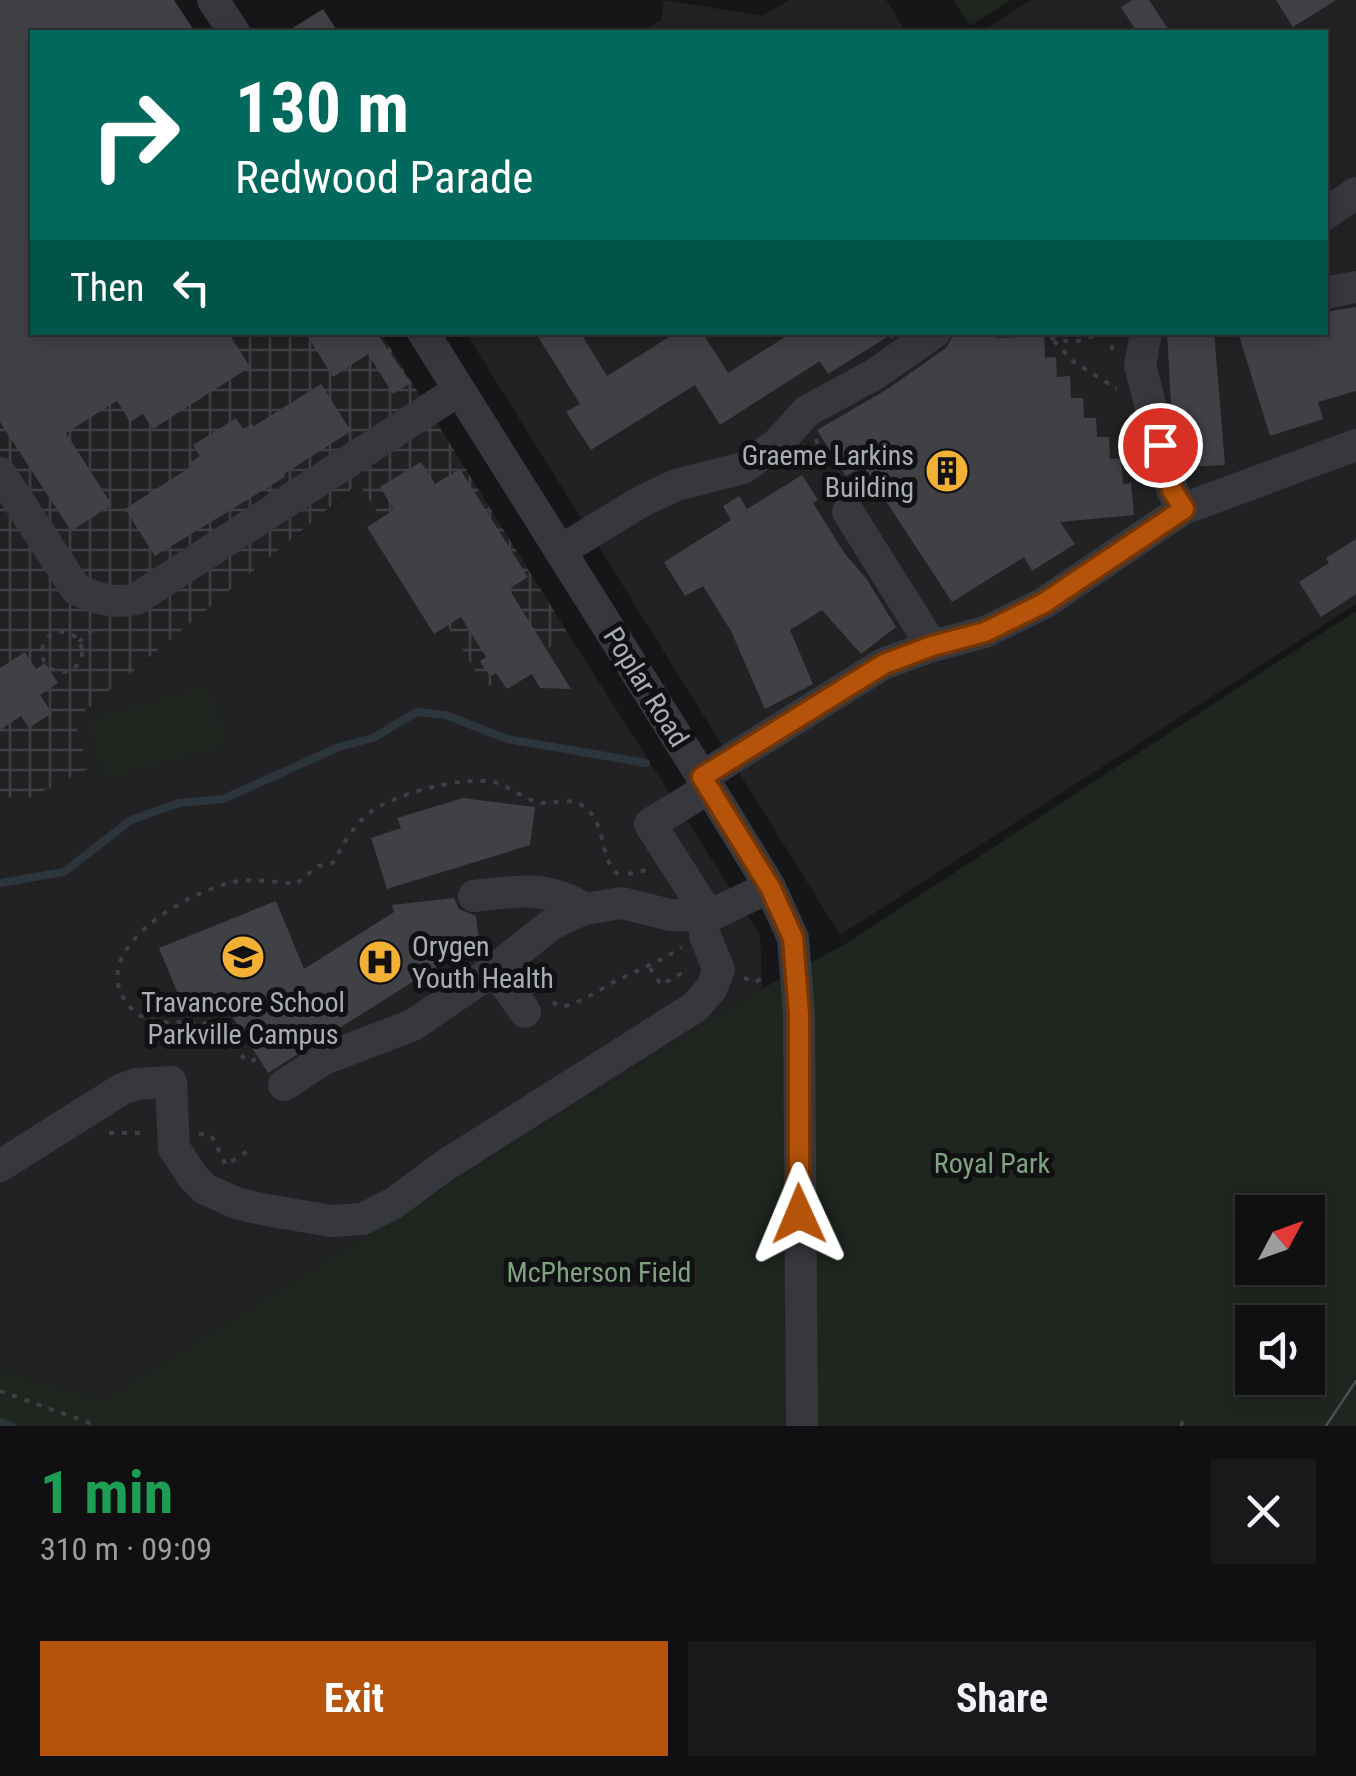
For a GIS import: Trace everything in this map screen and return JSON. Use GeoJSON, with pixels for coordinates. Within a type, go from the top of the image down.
{"type":"FeatureCollection","features":[{"type":"Feature","properties":{"kind":"street"},"geometry":{"type":"LineString","coordinates":[[213,0],[233,30]]}},
{"type":"Feature","properties":{"kind":"street"},"geometry":{"type":"LineString","coordinates":[[1328,212],[1356,194]]}},
{"type":"Feature","properties":{"kind":"street"},"geometry":{"type":"LineString","coordinates":[[1328,292],[1356,287]]}},
{"type":"Feature","properties":{"kind":"street","name":"Poplar Road"},"geometry":{"type":"LineString","coordinates":[[425,335],[706,782],[770,887],[793,938],[799,1014],[802,1426]]}},
{"type":"Feature","properties":{"kind":"street"},"geometry":{"type":"LineString","coordinates":[[560,551],[642,501],[676,486],[743,468],[778,443],[807,411],[876,374],[931,335]]}},
{"type":"Feature","properties":{"kind":"street"},"geometry":{"type":"LineString","coordinates":[[1145,335],[1140,365],[1172,490],[1184,509]]}},
{"type":"Feature","properties":{"kind":"street"},"geometry":{"type":"LineString","coordinates":[[0,473],[76,588],[95,598],[120,602],[136,599],[459,390]]}},
{"type":"Feature","properties":{"kind":"street"},"geometry":{"type":"LineString","coordinates":[[0,1166],[122,1089],[156,1081],[171,1082],[174,1148],[205,1189],[261,1210],[331,1221],[372,1216],[444,1166],[696,1008],[712,988],[719,970],[707,926],[650,824],[706,782],[884,664],[985,632],[1044,603],[1184,509],[1356,445]]}},
{"type":"Feature","properties":{"kind":"street"},"geometry":{"type":"LineString","coordinates":[[840,500],[932,646]]}},
{"type":"Feature","properties":{"kind":"street"},"geometry":{"type":"LineString","coordinates":[[284,1085],[324,1059],[412,1025],[495,969],[552,924],[584,909],[622,903],[707,926],[770,887]]}},
{"type":"Feature","properties":{"kind":"street"},"geometry":{"type":"LineString","coordinates":[[474,896],[522,890],[544,892],[567,897],[584,909]]}},
{"type":"Feature","properties":{"kind":"street"},"geometry":{"type":"LineString","coordinates":[[495,969],[525,1012]]}},
{"type":"Feature","properties":{"kind":"path"},"geometry":{"type":"LineString","coordinates":[[1036,335],[1084,342],[1095,335]]}},
{"type":"Feature","properties":{"kind":"path"},"geometry":{"type":"LineString","coordinates":[[1054,340],[1074,362],[1152,406]]}},
{"type":"Feature","properties":{"kind":"path"},"geometry":{"type":"LineString","coordinates":[[807,411],[840,500]]}},
{"type":"Feature","properties":{"kind":"path"},"geometry":{"type":"LineString","coordinates":[[66,633],[80,644],[82,657],[69,672],[56,672],[46,664],[42,651],[53,635],[66,633]]}},
{"type":"Feature","properties":{"kind":"path"},"geometry":{"type":"LineString","coordinates":[[256,1060],[243,1059],[221,1031],[211,1025],[154,1022],[127,1004],[118,982],[124,954],[139,933],[170,908],[206,890],[237,882],[296,884],[318,866],[333,863],[350,832],[372,810],[420,790],[461,782],[492,782],[540,804],[579,804],[600,824],[608,862],[615,874],[622,876],[644,868],[654,872]]}},
{"type":"Feature","properties":{"kind":"path"},"geometry":{"type":"LineString","coordinates":[[0,1390],[98,1426]]}},
{"type":"Feature","properties":{"kind":"path"},"geometry":{"type":"LineString","coordinates":[[1181,1426],[1186,1414]]}},
{"type":"Feature","properties":{"kind":"shaded area"},"geometry":{"type":"Polygon","coordinates":[[[0,0],[173,0],[192,30],[30,30],[30,335],[382,335],[569,635],[486,688],[359,483],[75,719],[88,769],[29,798],[0,797],[0,0]]]}},
{"type":"Feature","properties":{"kind":"shaded area"},"geometry":{"type":"Polygon","coordinates":[[[664,0],[763,16],[789,0],[886,0],[905,30],[644,30],[661,20],[664,0]]]}},
{"type":"Feature","properties":{"kind":"shaded area"},"geometry":{"type":"Polygon","coordinates":[[[1031,0],[1356,0],[1356,604],[840,935],[467,335],[1328,335],[1328,30],[984,30],[1031,0]]]}},
{"type":"Feature","properties":{"kind":"shaded area","name":"Orygen Youth Health"},"geometry":{"type":"Polygon","coordinates":[[[360,483],[486,687],[569,635],[760,935],[762,989],[103,1400],[0,1370],[0,797],[29,798],[75,719],[360,483]]]}},
{"type":"Feature","properties":{"kind":"green space"},"geometry":{"type":"Polygon","coordinates":[[[953,0],[1011,0],[970,26],[953,0]]]}},
{"type":"Feature","properties":{"kind":"green space","name":"Royal Park"},"geometry":{"type":"Polygon","coordinates":[[[1356,611],[1356,1426],[0,1426],[0,1370],[103,1400],[762,989],[845,944],[1356,611]]]}},
{"type":"Feature","properties":{"kind":"green space"},"geometry":{"type":"Polygon","coordinates":[[[208,686],[226,745],[105,779],[88,720],[208,686]]]}},
{"type":"Feature","properties":{"kind":"building"},"geometry":{"type":"Polygon","coordinates":[[[0,0],[174,0],[194,30],[30,30],[30,335],[230,335],[250,367],[153,429],[143,414],[130,422],[117,401],[66,433],[112,505],[71,531],[0,422],[0,0]]]}},
{"type":"Feature","properties":{"kind":"building"},"geometry":{"type":"Polygon","coordinates":[[[1133,0],[1149,0],[1169,30],[1136,30],[1121,7],[1133,0]]]}},
{"type":"Feature","properties":{"kind":"building"},"geometry":{"type":"Polygon","coordinates":[[[1276,0],[1336,0],[1293,27],[1276,0]]]}},
{"type":"Feature","properties":{"kind":"building"},"geometry":{"type":"Polygon","coordinates":[[[323,9],[337,30],[289,30],[323,9]]]}},
{"type":"Feature","properties":{"kind":"building"},"geometry":{"type":"Polygon","coordinates":[[[1356,307],[1356,391],[1318,402],[1323,419],[1270,436],[1239,335],[1328,335],[1328,312],[1356,307]]]}},
{"type":"Feature","properties":{"kind":"building"},"geometry":{"type":"Polygon","coordinates":[[[307,335],[378,335],[411,383],[393,394],[368,354],[333,377],[307,335]]]}},
{"type":"Feature","properties":{"kind":"building"},"geometry":{"type":"Polygon","coordinates":[[[537,335],[582,335],[607,376],[672,335],[704,335],[728,373],[788,335],[896,335],[828,374],[820,361],[720,425],[695,385],[591,450],[566,412],[580,404],[537,335]]]}},
{"type":"Feature","properties":{"kind":"building","name":"Graeme Larkins Building"},"geometry":{"type":"Polygon","coordinates":[[[953,335],[1044,336],[1045,358],[1056,357],[1057,377],[1070,376],[1071,398],[1083,398],[1084,418],[1096,418],[1097,437],[1109,437],[1110,459],[1121,458],[1123,484],[1131,483],[1134,515],[1060,522],[1075,544],[1032,571],[1024,557],[952,602],[863,466],[846,476],[817,430],[886,390],[946,348],[953,335]]]}},
{"type":"Feature","properties":{"kind":"building"},"geometry":{"type":"Polygon","coordinates":[[[1167,335],[1214,335],[1225,465],[1187,467],[1171,404],[1167,335]]]}},
{"type":"Feature","properties":{"kind":"building"},"geometry":{"type":"Polygon","coordinates":[[[321,384],[351,431],[284,474],[285,477],[155,556],[125,509],[192,466],[190,463],[200,456],[193,445],[236,418],[243,429],[254,426],[321,384]]]}},
{"type":"Feature","properties":{"kind":"building"},"geometry":{"type":"Polygon","coordinates":[[[421,462],[435,484],[460,469],[528,577],[509,589],[571,689],[540,688],[532,674],[507,689],[496,673],[490,677],[480,661],[486,657],[461,617],[434,634],[367,527],[394,510],[380,487],[421,462]]]}},
{"type":"Feature","properties":{"kind":"building"},"geometry":{"type":"Polygon","coordinates":[[[802,475],[818,500],[813,503],[896,627],[861,654],[822,610],[790,630],[813,684],[765,709],[731,631],[703,586],[685,596],[664,562],[731,520],[723,506],[739,496],[747,509],[802,475]]]}},
{"type":"Feature","properties":{"kind":"building"},"geometry":{"type":"Polygon","coordinates":[[[1356,539],[1356,594],[1321,617],[1299,582],[1356,539]]]}},
{"type":"Feature","properties":{"kind":"building"},"geometry":{"type":"Polygon","coordinates":[[[25,652],[36,669],[45,663],[58,683],[40,695],[52,713],[29,728],[21,716],[0,730],[0,668],[25,652]]]}},
{"type":"Feature","properties":{"kind":"building"},"geometry":{"type":"Polygon","coordinates":[[[463,798],[535,807],[530,845],[387,889],[371,838],[401,828],[397,818],[463,798]]]}},
{"type":"Feature","properties":{"kind":"building"},"geometry":{"type":"Polygon","coordinates":[[[454,898],[459,909],[476,916],[479,940],[268,1073],[220,997],[185,1011],[159,948],[276,901],[304,969],[394,912],[392,905],[454,898]]]}},
{"type":"Feature","properties":{"kind":"waterway"},"geometry":{"type":"LineString","coordinates":[[0,883],[64,872],[131,820],[179,803],[223,799],[339,747],[373,738],[417,712],[446,715],[507,739],[646,763]]}},
{"type":"Feature","properties":{"kind":"waterway"},"geometry":{"type":"LineString","coordinates":[[0,1422],[12,1426]]}},
{"type":"Feature","properties":{"kind":"tram line"},"geometry":{"type":"LineString","coordinates":[[1326,1426],[1356,1381]]}},
{"type":"Feature","properties":{"kind":"place","name":"Graeme Larkins Building"},"geometry":{"type":"Point","coordinates":[947,471]}},
{"type":"Feature","properties":{"kind":"place","name":"Travancore School Parkville Campus"},"geometry":{"type":"Point","coordinates":[243,957]}},
{"type":"Feature","properties":{"kind":"place","name":"Orygen Youth Health"},"geometry":{"type":"Point","coordinates":[380,962]}},
{"type":"Feature","properties":{"kind":"route"},"geometry":{"type":"LineString","coordinates":[[799,1214],[799,1014],[793,938],[770,887],[702,777],[884,664],[985,632],[1044,603],[1184,509],[1172,490],[1160,445]]}},
{"type":"Feature","properties":{"kind":"park label","name":"McPherson Field"},"geometry":{"type":"Point","coordinates":[599,1272]}}]}
